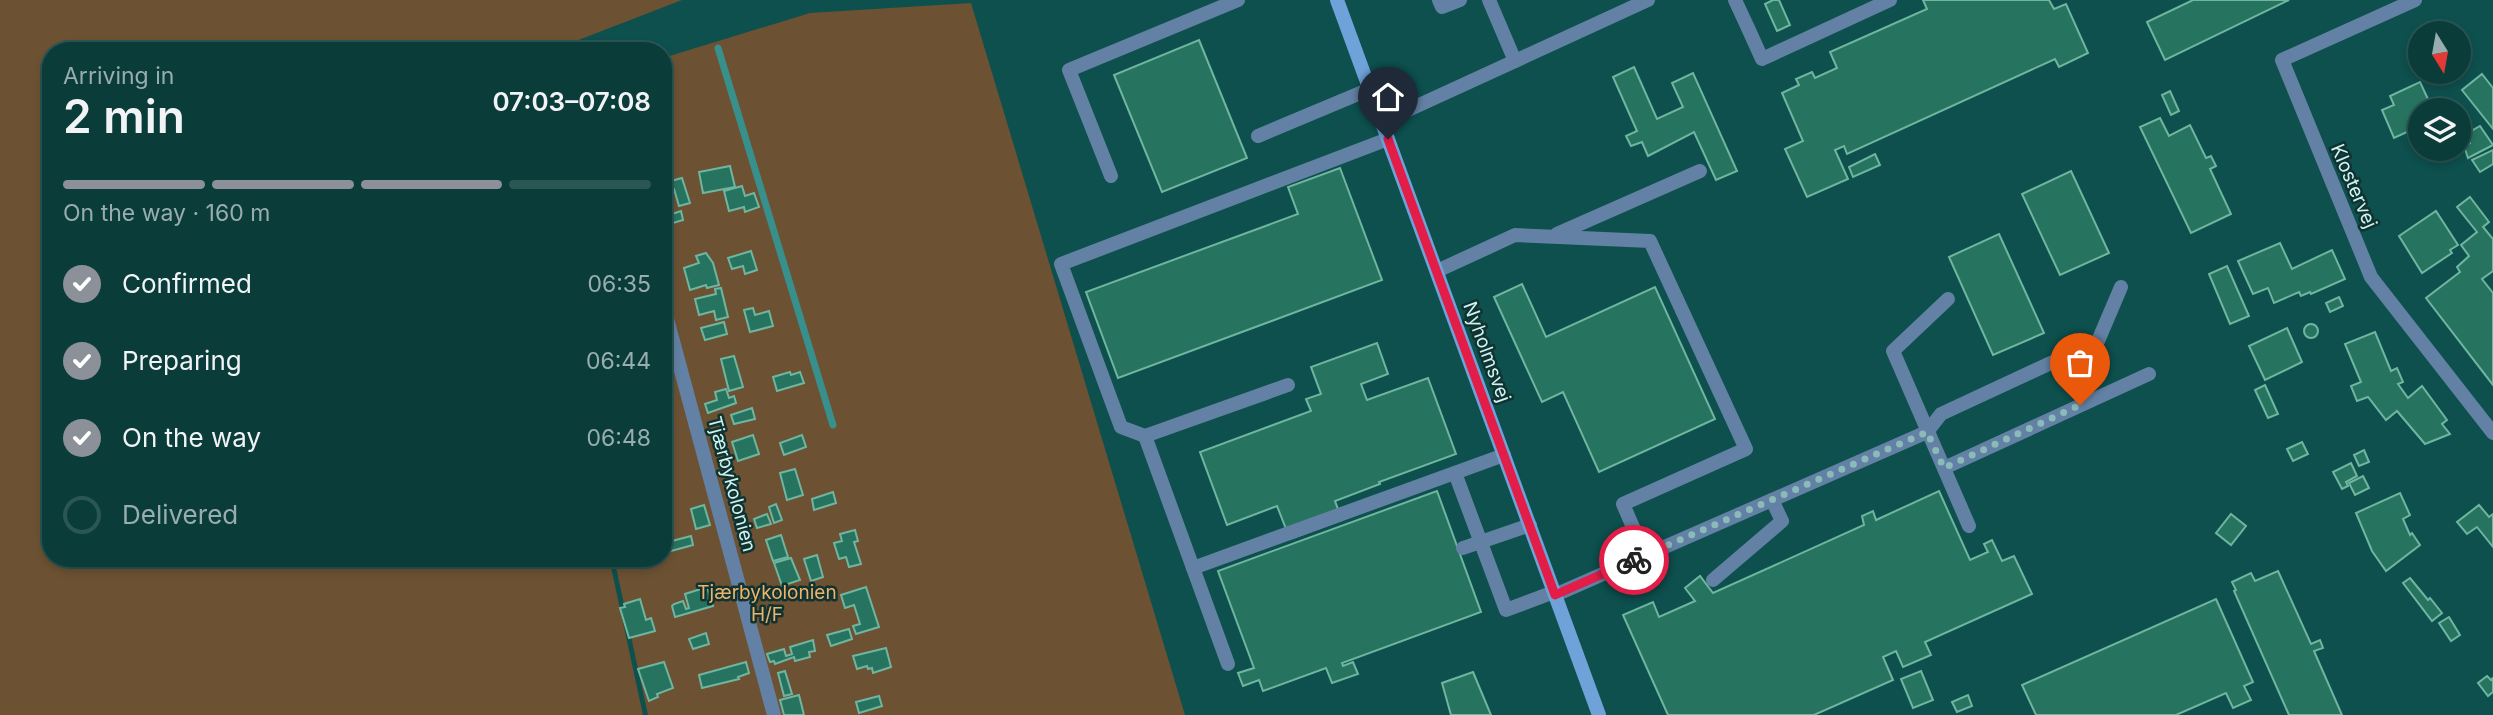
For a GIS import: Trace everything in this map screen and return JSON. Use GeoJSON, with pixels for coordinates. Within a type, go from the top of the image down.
{"type":"FeatureCollection","features":[{"type":"Feature","properties":{"kind":"street"},"geometry":{"type":"LineString","coordinates":[[1111,176],[1069,70],[1238,0]]}},
{"type":"Feature","properties":{"kind":"street","name":"Nyholmsvej"},"geometry":{"type":"LineString","coordinates":[[1337,0],[1599,715]]}},
{"type":"Feature","properties":{"kind":"street"},"geometry":{"type":"LineString","coordinates":[[1439,0],[1442,7],[1460,0]]}},
{"type":"Feature","properties":{"kind":"street"},"geometry":{"type":"LineString","coordinates":[[1489,0],[1514,61]]}},
{"type":"Feature","properties":{"kind":"street"},"geometry":{"type":"LineString","coordinates":[[1735,0],[1762,59],[1890,0]]}},
{"type":"Feature","properties":{"kind":"street","name":"Klostervej"},"geometry":{"type":"LineString","coordinates":[[2414,0],[2282,60],[2371,277],[2493,433]]}},
{"type":"Feature","properties":{"kind":"street"},"geometry":{"type":"LineString","coordinates":[[1382,122],[1643,1]]}},
{"type":"Feature","properties":{"kind":"street"},"geometry":{"type":"LineString","coordinates":[[1258,136],[1370,89]]}},
{"type":"Feature","properties":{"kind":"street"},"geometry":{"type":"LineString","coordinates":[[1288,385],[1145,436],[1121,427],[1061,264],[1388,139]]}},
{"type":"Feature","properties":{"kind":"street"},"geometry":{"type":"LineString","coordinates":[[1552,237],[1700,171]]}},
{"type":"Feature","properties":{"kind":"street"},"geometry":{"type":"LineString","coordinates":[[1437,271],[1514,235],[1650,241],[1746,449],[1623,504],[1645,555]]}},
{"type":"Feature","properties":{"kind":"street"},"geometry":{"type":"LineString","coordinates":[[1455,473],[1506,610],[1555,593],[1645,555],[1927,432],[1941,414],[2098,341],[2122,287]]}},
{"type":"Feature","properties":{"kind":"street"},"geometry":{"type":"LineString","coordinates":[[1948,299],[1893,351],[1969,526]]}},
{"type":"Feature","properties":{"kind":"street","name":"Tjærbykolonien"},"geometry":{"type":"LineString","coordinates":[[672,337],[774,715]]}},
{"type":"Feature","properties":{"kind":"street"},"geometry":{"type":"LineString","coordinates":[[1944,468],[2149,374]]}},
{"type":"Feature","properties":{"kind":"street"},"geometry":{"type":"LineString","coordinates":[[1145,436],[1228,664]]}},
{"type":"Feature","properties":{"kind":"street"},"geometry":{"type":"LineString","coordinates":[[1193,568],[1504,455]]}},
{"type":"Feature","properties":{"kind":"street"},"geometry":{"type":"LineString","coordinates":[[1713,580],[1782,521],[1772,500]]}},
{"type":"Feature","properties":{"kind":"street"},"geometry":{"type":"LineString","coordinates":[[1463,548],[1530,525]]}},
{"type":"Feature","properties":{"kind":"green space"},"geometry":{"type":"Polygon","coordinates":[[[0,0],[682,0],[573,42],[42,42],[42,567],[611,567],[643,715],[0,715],[0,0]]]}},
{"type":"Feature","properties":{"kind":"green space","name":"Tjærbykolonien H/F"},"geometry":{"type":"Polygon","coordinates":[[[971,3],[1185,715],[648,715],[616,567],[672,567],[672,55],[810,13],[971,3]]]}},
{"type":"Feature","properties":{"kind":"building"},"geometry":{"type":"Polygon","coordinates":[[[1779,0],[1790,25],[1777,31],[1765,4],[1779,0]]]}},
{"type":"Feature","properties":{"kind":"building"},"geometry":{"type":"Polygon","coordinates":[[[1923,0],[2049,0],[2054,9],[2066,4],[2088,53],[2059,67],[2055,59],[1847,154],[1844,146],[1835,150],[1848,179],[1807,197],[1785,149],[1803,141],[1782,93],[1799,85],[1796,79],[1812,72],[1815,78],[1837,68],[1830,52],[1927,9],[1923,0]]]}},
{"type":"Feature","properties":{"kind":"building"},"geometry":{"type":"Polygon","coordinates":[[[2193,0],[2289,0],[2165,60],[2147,22],[2193,0]]]}},
{"type":"Feature","properties":{"kind":"building"},"geometry":{"type":"Polygon","coordinates":[[[1199,40],[1247,158],[1162,192],[1114,75],[1199,40]]]}},
{"type":"Feature","properties":{"kind":"building"},"geometry":{"type":"Polygon","coordinates":[[[1634,67],[1657,119],[1683,107],[1672,83],[1693,73],[1737,171],[1716,180],[1694,132],[1648,156],[1642,142],[1631,146],[1626,136],[1637,131],[1613,77],[1634,67]]]}},
{"type":"Feature","properties":{"kind":"building"},"geometry":{"type":"Polygon","coordinates":[[[2482,74],[2493,88],[2493,129],[2462,90],[2482,74]]]}},
{"type":"Feature","properties":{"kind":"building"},"geometry":{"type":"Polygon","coordinates":[[[2421,84],[2427,98],[2408,98],[2408,132],[2394,138],[2382,110],[2394,105],[2390,96],[2421,84]]]}},
{"type":"Feature","properties":{"kind":"building"},"geometry":{"type":"Polygon","coordinates":[[[2170,91],[2179,111],[2171,115],[2162,95],[2170,91]]]}},
{"type":"Feature","properties":{"kind":"building"},"geometry":{"type":"Polygon","coordinates":[[[2160,118],[2169,136],[2190,125],[2206,158],[2211,156],[2216,166],[2210,169],[2231,214],[2191,233],[2140,127],[2160,118]]]}},
{"type":"Feature","properties":{"kind":"building"},"geometry":{"type":"Polygon","coordinates":[[[2480,126],[2493,145],[2471,156],[2471,131],[2480,126]]]}},
{"type":"Feature","properties":{"kind":"building"},"geometry":{"type":"Polygon","coordinates":[[[2493,150],[2493,164],[2480,172],[2472,160],[2493,150]]]}},
{"type":"Feature","properties":{"kind":"building"},"geometry":{"type":"Polygon","coordinates":[[[1875,154],[1880,165],[1853,177],[1849,167],[1875,154]]]}},
{"type":"Feature","properties":{"kind":"building"},"geometry":{"type":"Polygon","coordinates":[[[730,166],[735,187],[703,193],[699,172],[730,166]]]}},
{"type":"Feature","properties":{"kind":"building"},"geometry":{"type":"Polygon","coordinates":[[[1340,168],[1382,280],[1118,378],[1086,292],[1298,214],[1288,187],[1340,168]]]}},
{"type":"Feature","properties":{"kind":"building"},"geometry":{"type":"Polygon","coordinates":[[[2071,171],[2109,253],[2060,275],[2022,194],[2071,171]]]}},
{"type":"Feature","properties":{"kind":"building"},"geometry":{"type":"Polygon","coordinates":[[[682,178],[690,203],[679,206],[672,190],[672,181],[682,178]]]}},
{"type":"Feature","properties":{"kind":"building"},"geometry":{"type":"Polygon","coordinates":[[[742,186],[745,196],[754,193],[759,207],[745,212],[744,207],[729,211],[724,191],[742,186]]]}},
{"type":"Feature","properties":{"kind":"building"},"geometry":{"type":"Polygon","coordinates":[[[2470,197],[2489,222],[2483,227],[2493,239],[2493,271],[2482,279],[2493,293],[2493,385],[2426,298],[2460,272],[2457,267],[2469,256],[2461,245],[2477,232],[2457,207],[2470,197]]]}},
{"type":"Feature","properties":{"kind":"building"},"geometry":{"type":"Polygon","coordinates":[[[681,211],[683,220],[672,223],[672,214],[681,211]]]}},
{"type":"Feature","properties":{"kind":"building"},"geometry":{"type":"Polygon","coordinates":[[[2436,211],[2458,245],[2450,250],[2452,253],[2422,273],[2399,236],[2436,211]]]}},
{"type":"Feature","properties":{"kind":"building"},"geometry":{"type":"Polygon","coordinates":[[[1999,234],[2044,333],[1993,355],[1949,257],[1999,234]]]}},
{"type":"Feature","properties":{"kind":"building"},"geometry":{"type":"Polygon","coordinates":[[[2280,243],[2292,269],[2332,250],[2345,279],[2311,294],[2310,292],[2301,296],[2299,292],[2274,303],[2268,288],[2253,294],[2238,261],[2280,243]]]}},
{"type":"Feature","properties":{"kind":"building"},"geometry":{"type":"Polygon","coordinates":[[[751,251],[757,270],[745,274],[743,266],[732,269],[728,258],[751,251]]]}},
{"type":"Feature","properties":{"kind":"building"},"geometry":{"type":"Polygon","coordinates":[[[706,253],[713,263],[719,285],[707,288],[706,285],[690,290],[684,268],[699,263],[696,256],[706,253]]]}},
{"type":"Feature","properties":{"kind":"building"},"geometry":{"type":"Polygon","coordinates":[[[2227,266],[2249,316],[2230,324],[2209,274],[2227,266]]]}},
{"type":"Feature","properties":{"kind":"building"},"geometry":{"type":"Polygon","coordinates":[[[1522,284],[1546,337],[1655,287],[1715,419],[1599,472],[1563,392],[1542,402],[1494,297],[1522,284]]]}},
{"type":"Feature","properties":{"kind":"building"},"geometry":{"type":"Polygon","coordinates":[[[721,288],[728,317],[716,320],[714,311],[699,315],[695,299],[716,294],[715,289],[721,288]]]}},
{"type":"Feature","properties":{"kind":"building"},"geometry":{"type":"Polygon","coordinates":[[[2339,297],[2343,306],[2330,312],[2326,303],[2339,297]]]}},
{"type":"Feature","properties":{"kind":"building"},"geometry":{"type":"Polygon","coordinates":[[[753,308],[755,315],[769,311],[773,326],[750,332],[744,310],[753,308]]]}},
{"type":"Feature","properties":{"kind":"building"},"geometry":{"type":"Polygon","coordinates":[[[724,322],[727,334],[705,340],[701,328],[724,322]]]}},
{"type":"Feature","properties":{"kind":"building"},"geometry":{"type":"Polygon","coordinates":[[[2311,324],[2316,326],[2316,336],[2311,338],[2306,336],[2304,331],[2306,326],[2311,324]]]}},
{"type":"Feature","properties":{"kind":"building"},"geometry":{"type":"Polygon","coordinates":[[[2287,328],[2302,362],[2265,380],[2249,346],[2287,328]]]}},
{"type":"Feature","properties":{"kind":"building"},"geometry":{"type":"Polygon","coordinates":[[[2375,332],[2391,371],[2397,368],[2403,382],[2398,384],[2408,398],[2422,386],[2447,420],[2442,424],[2450,434],[2425,444],[2397,411],[2386,420],[2368,397],[2357,401],[2351,386],[2361,382],[2345,344],[2375,332]]]}},
{"type":"Feature","properties":{"kind":"building"},"geometry":{"type":"Polygon","coordinates":[[[1377,343],[1388,374],[1361,384],[1367,400],[1428,378],[1456,454],[1335,501],[1342,520],[1290,539],[1277,506],[1227,525],[1200,452],[1311,411],[1306,399],[1321,394],[1311,367],[1377,343]]]}},
{"type":"Feature","properties":{"kind":"building"},"geometry":{"type":"Polygon","coordinates":[[[734,356],[743,387],[729,391],[721,359],[734,356]]]}},
{"type":"Feature","properties":{"kind":"building"},"geometry":{"type":"Polygon","coordinates":[[[790,372],[791,375],[800,372],[804,383],[777,391],[773,377],[790,372]]]}},
{"type":"Feature","properties":{"kind":"building"},"geometry":{"type":"Polygon","coordinates":[[[2265,385],[2278,414],[2268,418],[2255,390],[2265,385]]]}},
{"type":"Feature","properties":{"kind":"building"},"geometry":{"type":"Polygon","coordinates":[[[726,389],[729,398],[734,396],[736,403],[708,413],[705,404],[717,400],[715,392],[726,389]]]}},
{"type":"Feature","properties":{"kind":"building"},"geometry":{"type":"Polygon","coordinates":[[[752,408],[755,419],[734,424],[731,415],[752,408]]]}},
{"type":"Feature","properties":{"kind":"building"},"geometry":{"type":"Polygon","coordinates":[[[753,435],[759,454],[738,461],[732,442],[753,435]]]}},
{"type":"Feature","properties":{"kind":"building"},"geometry":{"type":"Polygon","coordinates":[[[802,435],[806,447],[784,455],[780,443],[802,435]]]}},
{"type":"Feature","properties":{"kind":"building"},"geometry":{"type":"Polygon","coordinates":[[[2302,442],[2308,454],[2293,461],[2287,449],[2302,442]]]}},
{"type":"Feature","properties":{"kind":"building"},"geometry":{"type":"Polygon","coordinates":[[[2364,450],[2369,462],[2359,466],[2354,455],[2364,450]]]}},
{"type":"Feature","properties":{"kind":"building"},"geometry":{"type":"Polygon","coordinates":[[[2351,463],[2357,476],[2346,482],[2348,486],[2342,489],[2333,472],[2351,463]]]}},
{"type":"Feature","properties":{"kind":"building"},"geometry":{"type":"Polygon","coordinates":[[[795,469],[803,495],[787,500],[780,473],[795,469]]]}},
{"type":"Feature","properties":{"kind":"building"},"geometry":{"type":"Polygon","coordinates":[[[2363,476],[2369,488],[2355,495],[2349,483],[2363,476]]]}},
{"type":"Feature","properties":{"kind":"building"},"geometry":{"type":"Polygon","coordinates":[[[1437,491],[1481,612],[1342,663],[1343,666],[1353,662],[1358,674],[1332,683],[1326,668],[1263,691],[1259,680],[1243,686],[1238,673],[1254,668],[1218,571],[1437,491]]]}},
{"type":"Feature","properties":{"kind":"building"},"geometry":{"type":"Polygon","coordinates":[[[1939,491],[1970,560],[1988,552],[1984,544],[1992,540],[2002,561],[2014,556],[2032,594],[1925,642],[1931,655],[1903,667],[1896,651],[1883,657],[1893,680],[1814,715],[1668,715],[1623,615],[1653,602],[1659,617],[1695,601],[1685,588],[1700,576],[1713,593],[1864,525],[1862,516],[1873,511],[1876,520],[1939,491]]]}},
{"type":"Feature","properties":{"kind":"building"},"geometry":{"type":"Polygon","coordinates":[[[833,492],[836,503],[814,510],[812,499],[833,492]]]}},
{"type":"Feature","properties":{"kind":"building"},"geometry":{"type":"Polygon","coordinates":[[[2400,493],[2410,515],[2403,519],[2410,535],[2412,533],[2420,545],[2386,571],[2372,551],[2356,513],[2400,493]]]}},
{"type":"Feature","properties":{"kind":"building"},"geometry":{"type":"Polygon","coordinates":[[[776,504],[782,520],[774,523],[769,507],[776,504]]]}},
{"type":"Feature","properties":{"kind":"building"},"geometry":{"type":"Polygon","coordinates":[[[704,505],[710,525],[696,529],[691,509],[704,505]]]}},
{"type":"Feature","properties":{"kind":"building"},"geometry":{"type":"Polygon","coordinates":[[[2479,505],[2489,517],[2493,514],[2493,547],[2477,527],[2467,534],[2457,522],[2479,505]]]}},
{"type":"Feature","properties":{"kind":"building"},"geometry":{"type":"Polygon","coordinates":[[[767,514],[771,524],[757,528],[754,519],[767,514]]]}},
{"type":"Feature","properties":{"kind":"building"},"geometry":{"type":"Polygon","coordinates":[[[2231,514],[2246,526],[2231,545],[2216,533],[2231,514]]]}},
{"type":"Feature","properties":{"kind":"building"},"geometry":{"type":"Polygon","coordinates":[[[855,530],[858,541],[854,542],[861,564],[849,567],[846,557],[839,559],[834,543],[842,541],[840,534],[855,530]]]}},
{"type":"Feature","properties":{"kind":"building"},"geometry":{"type":"Polygon","coordinates":[[[781,535],[788,557],[773,561],[766,540],[781,535]]]}},
{"type":"Feature","properties":{"kind":"building"},"geometry":{"type":"Polygon","coordinates":[[[691,536],[693,545],[672,551],[672,541],[691,536]]]}},
{"type":"Feature","properties":{"kind":"building"},"geometry":{"type":"Polygon","coordinates":[[[817,555],[823,577],[811,581],[804,559],[817,555]]]}},
{"type":"Feature","properties":{"kind":"building"},"geometry":{"type":"Polygon","coordinates":[[[791,558],[800,580],[782,586],[774,563],[791,558]]]}},
{"type":"Feature","properties":{"kind":"building"},"geometry":{"type":"Polygon","coordinates":[[[2278,571],[2311,644],[2320,640],[2323,648],[2314,651],[2342,715],[2289,715],[2232,582],[2251,573],[2255,581],[2278,571]]]}},
{"type":"Feature","properties":{"kind":"building"},"geometry":{"type":"Polygon","coordinates":[[[2410,578],[2442,613],[2432,621],[2403,583],[2410,578]]]}},
{"type":"Feature","properties":{"kind":"building"},"geometry":{"type":"Polygon","coordinates":[[[707,587],[713,606],[675,617],[672,606],[674,604],[683,601],[686,609],[689,608],[685,594],[707,587]]]}},
{"type":"Feature","properties":{"kind":"building"},"geometry":{"type":"Polygon","coordinates":[[[866,587],[879,627],[856,634],[853,626],[860,624],[854,605],[845,608],[841,595],[866,587]]]}},
{"type":"Feature","properties":{"kind":"building"},"geometry":{"type":"Polygon","coordinates":[[[640,599],[646,620],[651,618],[655,631],[629,638],[620,608],[640,599]]]}},
{"type":"Feature","properties":{"kind":"building"},"geometry":{"type":"Polygon","coordinates":[[[2216,599],[2253,682],[2244,686],[2251,700],[2233,708],[2226,693],[2176,715],[2036,715],[2022,685],[2216,599]]]}},
{"type":"Feature","properties":{"kind":"building"},"geometry":{"type":"Polygon","coordinates":[[[2449,617],[2460,635],[2451,641],[2439,623],[2449,617]]]}},
{"type":"Feature","properties":{"kind":"building"},"geometry":{"type":"Polygon","coordinates":[[[849,629],[852,639],[831,646],[827,635],[849,629]]]}},
{"type":"Feature","properties":{"kind":"building"},"geometry":{"type":"Polygon","coordinates":[[[706,633],[709,644],[693,649],[689,639],[706,633]]]}},
{"type":"Feature","properties":{"kind":"building"},"geometry":{"type":"Polygon","coordinates":[[[813,640],[815,651],[809,652],[810,657],[795,661],[794,657],[775,664],[774,661],[770,662],[767,654],[784,649],[786,656],[792,654],[790,647],[813,640]]]}},
{"type":"Feature","properties":{"kind":"building"},"geometry":{"type":"Polygon","coordinates":[[[886,648],[891,667],[873,673],[872,668],[868,669],[867,666],[857,669],[853,656],[886,648]]]}},
{"type":"Feature","properties":{"kind":"building"},"geometry":{"type":"Polygon","coordinates":[[[664,662],[673,688],[657,694],[658,697],[649,701],[638,669],[664,662]]]}},
{"type":"Feature","properties":{"kind":"building"},"geometry":{"type":"Polygon","coordinates":[[[746,662],[749,673],[738,677],[739,679],[702,688],[699,675],[746,662]]]}},
{"type":"Feature","properties":{"kind":"building"},"geometry":{"type":"Polygon","coordinates":[[[785,671],[792,694],[784,696],[778,673],[785,671]]]}},
{"type":"Feature","properties":{"kind":"building"},"geometry":{"type":"Polygon","coordinates":[[[1921,671],[1933,700],[1913,708],[1901,679],[1921,671]]]}},
{"type":"Feature","properties":{"kind":"building"},"geometry":{"type":"Polygon","coordinates":[[[1473,672],[1491,715],[1451,715],[1442,683],[1473,672]]]}},
{"type":"Feature","properties":{"kind":"building"},"geometry":{"type":"Polygon","coordinates":[[[2487,676],[2491,680],[2493,678],[2493,692],[2488,696],[2478,683],[2487,676]]]}},
{"type":"Feature","properties":{"kind":"building"},"geometry":{"type":"Polygon","coordinates":[[[799,695],[804,715],[784,715],[780,700],[799,695]]]}},
{"type":"Feature","properties":{"kind":"building"},"geometry":{"type":"Polygon","coordinates":[[[1968,695],[1972,706],[1957,712],[1952,702],[1968,695]]]}},
{"type":"Feature","properties":{"kind":"building"},"geometry":{"type":"Polygon","coordinates":[[[879,696],[882,706],[859,713],[856,702],[879,696]]]}},
{"type":"Feature","properties":{"kind":"waterway"},"geometry":{"type":"LineString","coordinates":[[718,48],[833,425]]}},
{"type":"Feature","properties":{"kind":"way so far"},"geometry":{"type":"LineString","coordinates":[[1634,560],[1927,432],[1944,468],[2080,405]]}},
{"type":"Feature","properties":{"kind":"route"},"geometry":{"type":"LineString","coordinates":[[1388,139],[1555,595],[1634,560]]}}]}
